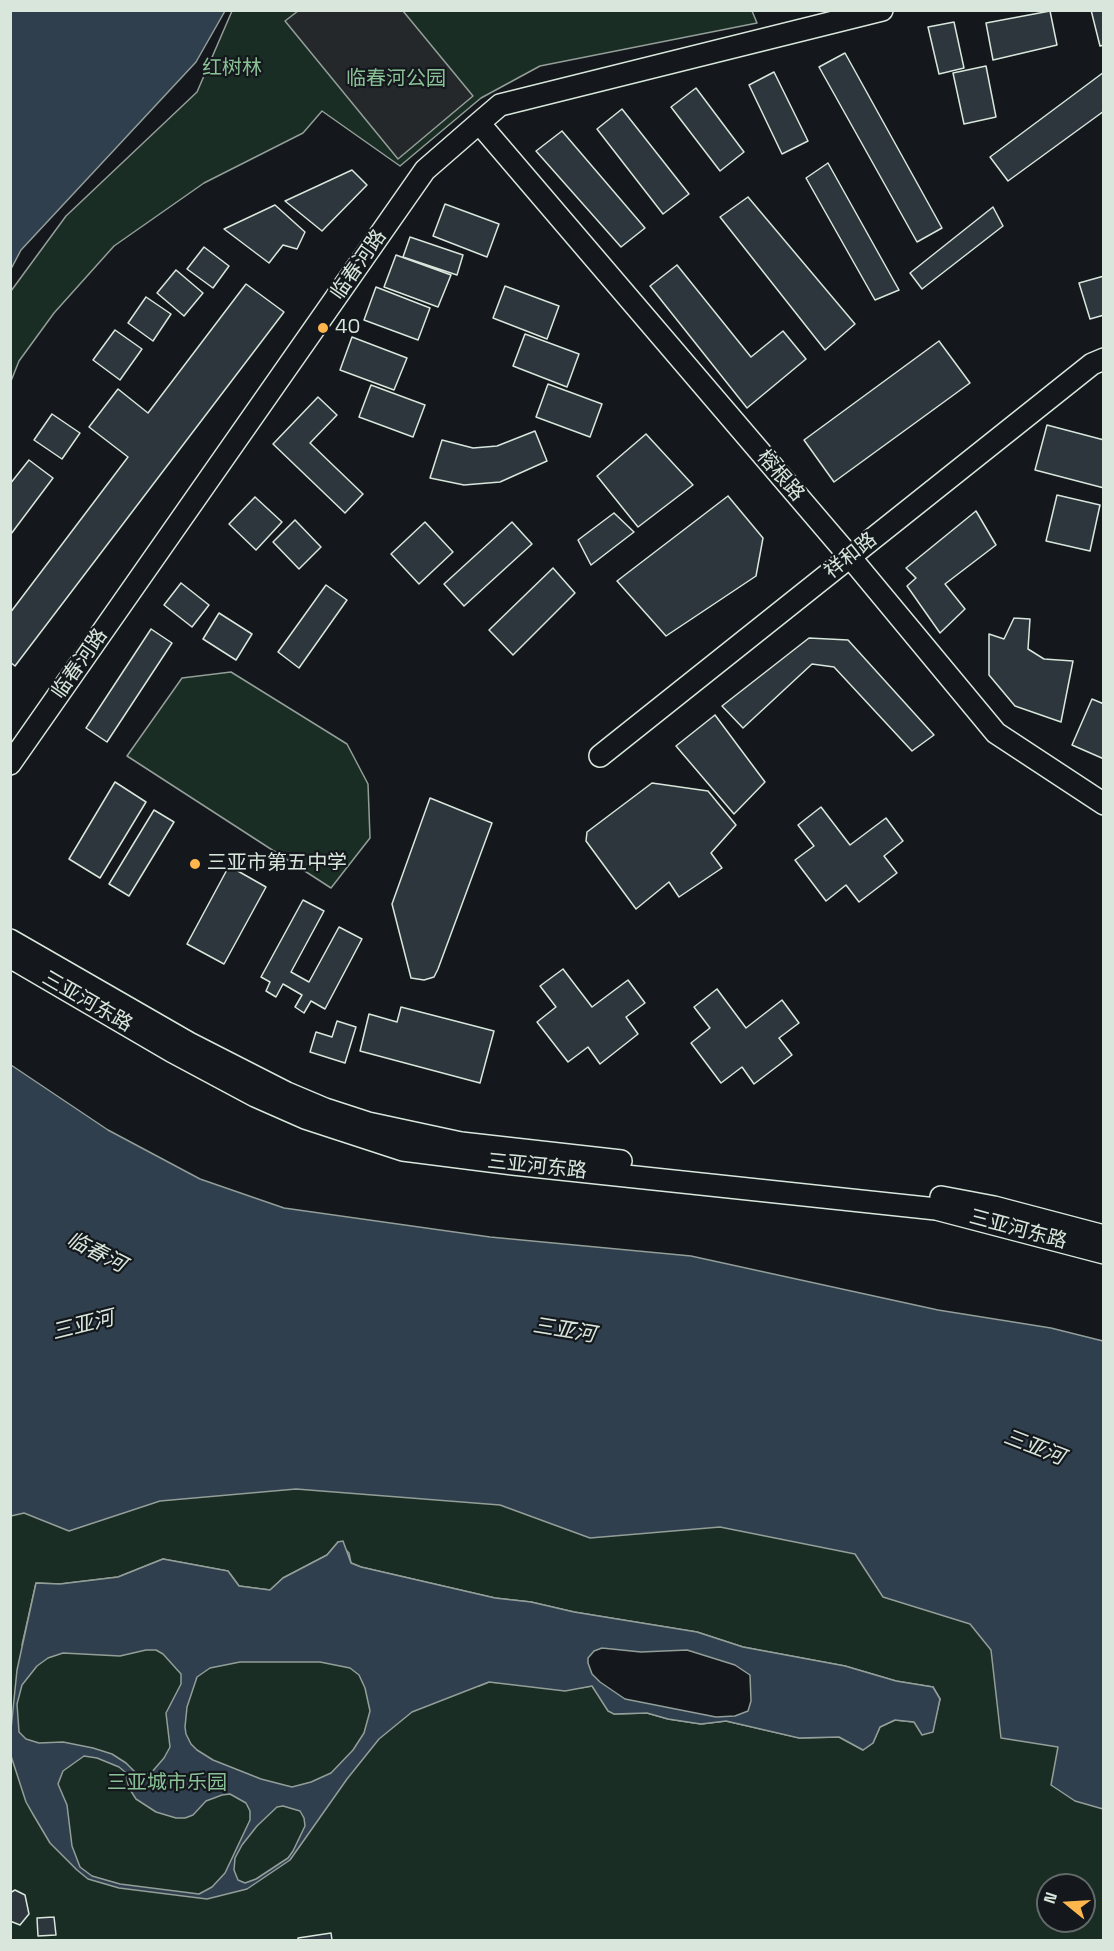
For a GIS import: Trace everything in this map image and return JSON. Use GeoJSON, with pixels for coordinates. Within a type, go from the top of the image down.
{"type":"FeatureCollection","features":[{"type":"Feature","properties":{"kind":"street","name":"临春河路"},"geometry":{"type":"LineString","coordinates":[[10,764],[425,170],[479,123],[500,105],[882,10]]}},
{"type":"Feature","properties":{"kind":"street","name":"榕根路"},"geometry":{"type":"LineString","coordinates":[[479,123],[850,557],[996,733],[1104,804]]}},
{"type":"Feature","properties":{"kind":"street","name":"祥和路"},"geometry":{"type":"LineString","coordinates":[[600,756],[1092,364],[1104,359]]}},
{"type":"Feature","properties":{"kind":"street","name":"三亚河东路"},"geometry":{"type":"LineString","coordinates":[[10,940],[189,1043],[267,1083],[325,1109],[368,1123],[461,1143],[935,1196],[994,1207],[1104,1236]]}},
{"type":"Feature","properties":{"kind":"street","name":"三亚河东路"},"geometry":{"type":"LineString","coordinates":[[10,957],[171,1051],[255,1096],[305,1118],[403,1150],[926,1208],[963,1215],[1104,1253]]}},
{"type":"Feature","properties":{"kind":"green space","name":"临春河公园"},"geometry":{"type":"Polygon","coordinates":[[[232,11],[752,11],[757,23],[540,66],[481,98],[400,166],[322,111],[303,133],[204,183],[114,246],[54,313],[19,361],[11,381],[11,291],[66,216],[197,92],[232,11]]]}},
{"type":"Feature","properties":{"kind":"green space"},"geometry":{"type":"Polygon","coordinates":[[[231,672],[347,744],[368,784],[370,838],[331,888],[127,756],[182,678],[231,672]]]}},
{"type":"Feature","properties":{"kind":"green space","name":"三亚城市乐园"},"geometry":{"type":"Polygon","coordinates":[[[300,1479],[695,1515],[857,1546],[970,1616],[1060,1746],[1103,1798],[1103,1940],[11,1940],[10,1502],[168,1487],[300,1479]],[[338,1542],[327,1555],[283,1578],[270,1590],[239,1586],[228,1571],[163,1559],[118,1577],[60,1584],[36,1583],[22,1645],[118,1625],[479,1686],[489,1682],[580,1688],[592,1686],[614,1714],[647,1713],[701,1724],[726,1721],[800,1738],[839,1737],[863,1750],[873,1743],[880,1727],[895,1720],[914,1722],[932,1732],[940,1699],[933,1687],[896,1681],[845,1666],[743,1647],[697,1632],[574,1612],[531,1602],[495,1598],[361,1567],[351,1563],[349,1553],[338,1542]]]}},
{"type":"Feature","properties":{"kind":"shaded area"},"geometry":{"type":"Polygon","coordinates":[[[298,11],[403,11],[473,96],[398,159],[285,21],[298,11]]]}},
{"type":"Feature","properties":{"kind":"water"},"geometry":{"type":"Polygon","coordinates":[[[11,10],[225,11],[196,62],[21,250],[11,269],[11,10]]]}},
{"type":"Feature","properties":{"kind":"water"},"geometry":{"type":"Polygon","coordinates":[[[11,1065],[108,1130],[200,1179],[284,1208],[490,1237],[691,1256],[938,1310],[1051,1328],[1103,1341],[1103,1809],[1075,1801],[1051,1785],[1058,1747],[1001,1738],[991,1650],[970,1624],[883,1597],[855,1554],[720,1527],[590,1538],[500,1505],[296,1489],[160,1501],[69,1531],[24,1513],[11,1516],[11,1065]]]}},
{"type":"Feature","properties":{"kind":"water"},"geometry":{"type":"Polygon","coordinates":[[[343,1541],[351,1563],[361,1567],[495,1598],[531,1602],[574,1612],[697,1632],[743,1647],[845,1666],[896,1681],[933,1687],[940,1699],[933,1732],[922,1735],[914,1722],[895,1720],[880,1727],[873,1743],[863,1750],[839,1737],[799,1738],[726,1721],[701,1724],[647,1713],[614,1714],[608,1711],[592,1686],[565,1691],[489,1682],[412,1712],[379,1739],[347,1779],[290,1860],[247,1889],[207,1899],[119,1888],[88,1879],[50,1843],[26,1802],[11,1756],[11,1729],[17,1670],[36,1583],[60,1584],[118,1577],[163,1559],[228,1571],[239,1586],[270,1590],[283,1578],[327,1555],[338,1542],[343,1541]],[[602,1648],[594,1651],[588,1658],[592,1674],[625,1699],[716,1717],[735,1716],[748,1711],[751,1701],[750,1675],[735,1665],[687,1650],[641,1652],[602,1648]],[[156,1650],[120,1656],[63,1653],[48,1658],[37,1666],[22,1685],[17,1704],[19,1732],[26,1739],[39,1743],[63,1742],[93,1748],[112,1754],[138,1775],[151,1773],[170,1747],[166,1713],[181,1684],[181,1674],[163,1654],[156,1650]],[[240,1662],[210,1668],[197,1677],[187,1707],[185,1727],[191,1744],[213,1760],[261,1779],[292,1787],[331,1773],[353,1750],[364,1733],[370,1711],[365,1688],[359,1675],[350,1668],[320,1662],[240,1662]],[[84,1756],[63,1771],[58,1784],[67,1805],[72,1846],[80,1867],[92,1876],[120,1884],[199,1894],[212,1887],[225,1873],[250,1820],[250,1811],[246,1803],[230,1794],[206,1801],[193,1815],[185,1818],[176,1818],[156,1812],[136,1799],[129,1788],[125,1772],[97,1758],[84,1756]],[[283,1806],[277,1807],[257,1826],[235,1858],[234,1870],[238,1880],[245,1883],[256,1879],[288,1858],[305,1826],[300,1811],[283,1806]]]}},
{"type":"Feature","properties":{"kind":"building"},"geometry":{"type":"Polygon","coordinates":[[[1091,10],[1104,10],[1104,45],[1100,46],[1091,10]]]}},
{"type":"Feature","properties":{"kind":"building"},"geometry":{"type":"Polygon","coordinates":[[[1050,11],[1057,45],[993,60],[986,23],[1050,11]]]}},
{"type":"Feature","properties":{"kind":"building"},"geometry":{"type":"Polygon","coordinates":[[[954,22],[964,68],[939,74],[928,27],[954,22]]]}},
{"type":"Feature","properties":{"kind":"building"},"geometry":{"type":"Polygon","coordinates":[[[845,53],[942,228],[917,242],[819,67],[845,53]]]}},
{"type":"Feature","properties":{"kind":"building"},"geometry":{"type":"Polygon","coordinates":[[[986,66],[996,117],[964,124],[953,73],[986,66]]]}},
{"type":"Feature","properties":{"kind":"building"},"geometry":{"type":"Polygon","coordinates":[[[774,72],[808,141],[782,154],[749,85],[774,72]]]}},
{"type":"Feature","properties":{"kind":"building"},"geometry":{"type":"Polygon","coordinates":[[[1104,72],[1104,111],[1008,181],[990,157],[1104,72]]]}},
{"type":"Feature","properties":{"kind":"building"},"geometry":{"type":"Polygon","coordinates":[[[696,88],[744,152],[720,171],[671,107],[696,88]]]}},
{"type":"Feature","properties":{"kind":"building"},"geometry":{"type":"Polygon","coordinates":[[[622,109],[689,194],[663,214],[597,129],[622,109]]]}},
{"type":"Feature","properties":{"kind":"building"},"geometry":{"type":"Polygon","coordinates":[[[562,131],[645,228],[621,247],[536,151],[562,131]]]}},
{"type":"Feature","properties":{"kind":"building"},"geometry":{"type":"Polygon","coordinates":[[[828,163],[899,290],[875,300],[806,178],[828,163]]]}},
{"type":"Feature","properties":{"kind":"building"},"geometry":{"type":"Polygon","coordinates":[[[352,170],[367,185],[322,231],[285,201],[352,170]]]}},
{"type":"Feature","properties":{"kind":"building"},"geometry":{"type":"Polygon","coordinates":[[[748,197],[855,324],[825,350],[720,217],[748,197]]]}},
{"type":"Feature","properties":{"kind":"building"},"geometry":{"type":"Polygon","coordinates":[[[445,204],[499,224],[487,257],[433,236],[445,204]]]}},
{"type":"Feature","properties":{"kind":"building"},"geometry":{"type":"Polygon","coordinates":[[[275,205],[305,232],[297,249],[283,245],[269,263],[224,229],[275,205]]]}},
{"type":"Feature","properties":{"kind":"building"},"geometry":{"type":"Polygon","coordinates":[[[993,207],[1003,226],[922,289],[910,273],[993,207]]]}},
{"type":"Feature","properties":{"kind":"building"},"geometry":{"type":"Polygon","coordinates":[[[410,237],[463,255],[457,275],[403,257],[410,237]]]}},
{"type":"Feature","properties":{"kind":"building"},"geometry":{"type":"Polygon","coordinates":[[[204,247],[229,266],[213,288],[187,269],[204,247]]]}},
{"type":"Feature","properties":{"kind":"building"},"geometry":{"type":"Polygon","coordinates":[[[396,255],[451,275],[438,307],[384,287],[396,255]]]}},
{"type":"Feature","properties":{"kind":"building"},"geometry":{"type":"Polygon","coordinates":[[[677,265],[751,357],[783,331],[806,359],[747,408],[650,286],[677,265]]]}},
{"type":"Feature","properties":{"kind":"building"},"geometry":{"type":"Polygon","coordinates":[[[176,270],[203,293],[184,316],[157,293],[176,270]]]}},
{"type":"Feature","properties":{"kind":"building"},"geometry":{"type":"Polygon","coordinates":[[[1104,276],[1104,315],[1090,319],[1079,283],[1104,276]]]}},
{"type":"Feature","properties":{"kind":"building"},"geometry":{"type":"Polygon","coordinates":[[[246,284],[284,312],[15,666],[10,662],[10,613],[128,457],[89,427],[118,389],[148,413],[246,284]]]}},
{"type":"Feature","properties":{"kind":"building"},"geometry":{"type":"Polygon","coordinates":[[[505,286],[559,306],[547,339],[493,318],[505,286]]]}},
{"type":"Feature","properties":{"kind":"building"},"geometry":{"type":"Polygon","coordinates":[[[376,287],[430,308],[418,340],[364,320],[376,287]]]}},
{"type":"Feature","properties":{"kind":"building"},"geometry":{"type":"Polygon","coordinates":[[[146,297],[171,314],[153,341],[128,323],[146,297]]]}},
{"type":"Feature","properties":{"kind":"building"},"geometry":{"type":"Polygon","coordinates":[[[115,330],[142,349],[120,380],[93,360],[115,330]]]}},
{"type":"Feature","properties":{"kind":"building"},"geometry":{"type":"Polygon","coordinates":[[[525,334],[579,354],[567,387],[513,366],[525,334]]]}},
{"type":"Feature","properties":{"kind":"building"},"geometry":{"type":"Polygon","coordinates":[[[352,337],[407,358],[394,390],[340,370],[352,337]]]}},
{"type":"Feature","properties":{"kind":"building"},"geometry":{"type":"Polygon","coordinates":[[[939,341],[970,383],[834,482],[804,440],[939,341]]]}},
{"type":"Feature","properties":{"kind":"building"},"geometry":{"type":"Polygon","coordinates":[[[548,384],[602,404],[590,437],[536,417],[548,384]]]}},
{"type":"Feature","properties":{"kind":"building"},"geometry":{"type":"Polygon","coordinates":[[[371,385],[425,405],[413,437],[359,417],[371,385]]]}},
{"type":"Feature","properties":{"kind":"building"},"geometry":{"type":"Polygon","coordinates":[[[318,397],[337,415],[310,443],[363,494],[345,513],[273,444],[318,397]]]}},
{"type":"Feature","properties":{"kind":"building"},"geometry":{"type":"Polygon","coordinates":[[[52,414],[80,433],[62,459],[34,440],[52,414]]]}},
{"type":"Feature","properties":{"kind":"building"},"geometry":{"type":"Polygon","coordinates":[[[1047,425],[1104,440],[1104,488],[1035,470],[1047,425]]]}},
{"type":"Feature","properties":{"kind":"building"},"geometry":{"type":"Polygon","coordinates":[[[535,431],[547,461],[500,482],[464,485],[430,478],[442,440],[473,448],[497,446],[535,431]]]}},
{"type":"Feature","properties":{"kind":"building"},"geometry":{"type":"Polygon","coordinates":[[[646,434],[693,485],[638,527],[597,476],[646,434]]]}},
{"type":"Feature","properties":{"kind":"building"},"geometry":{"type":"Polygon","coordinates":[[[29,460],[53,478],[11,534],[10,484],[29,460]]]}},
{"type":"Feature","properties":{"kind":"building"},"geometry":{"type":"Polygon","coordinates":[[[1057,495],[1100,505],[1090,551],[1046,541],[1057,495]]]}},
{"type":"Feature","properties":{"kind":"building"},"geometry":{"type":"Polygon","coordinates":[[[728,496],[763,538],[756,576],[666,636],[617,581],[728,496]]]}},
{"type":"Feature","properties":{"kind":"building"},"geometry":{"type":"Polygon","coordinates":[[[255,497],[282,522],[256,550],[229,524],[255,497]]]}},
{"type":"Feature","properties":{"kind":"building"},"geometry":{"type":"Polygon","coordinates":[[[976,511],[996,545],[945,584],[965,609],[940,633],[907,586],[916,578],[906,568],[976,511]]]}},
{"type":"Feature","properties":{"kind":"building"},"geometry":{"type":"Polygon","coordinates":[[[614,513],[634,532],[591,565],[578,540],[614,513]]]}},
{"type":"Feature","properties":{"kind":"building"},"geometry":{"type":"Polygon","coordinates":[[[295,520],[321,547],[299,569],[273,542],[295,520]]]}},
{"type":"Feature","properties":{"kind":"building"},"geometry":{"type":"Polygon","coordinates":[[[425,522],[453,552],[419,584],[391,554],[425,522]]]}},
{"type":"Feature","properties":{"kind":"building"},"geometry":{"type":"Polygon","coordinates":[[[512,522],[532,544],[464,606],[444,584],[512,522]]]}},
{"type":"Feature","properties":{"kind":"building"},"geometry":{"type":"Polygon","coordinates":[[[553,568],[575,593],[513,655],[489,630],[553,568]]]}},
{"type":"Feature","properties":{"kind":"building"},"geometry":{"type":"Polygon","coordinates":[[[181,583],[209,605],[192,627],[164,605],[181,583]]]}},
{"type":"Feature","properties":{"kind":"building"},"geometry":{"type":"Polygon","coordinates":[[[326,585],[347,600],[299,668],[278,652],[326,585]]]}},
{"type":"Feature","properties":{"kind":"building"},"geometry":{"type":"Polygon","coordinates":[[[219,613],[252,634],[236,660],[203,639],[219,613]]]}},
{"type":"Feature","properties":{"kind":"building"},"geometry":{"type":"Polygon","coordinates":[[[1014,618],[1030,619],[1028,649],[1044,659],[1073,661],[1061,722],[1015,706],[989,675],[989,634],[1004,639],[1014,618]]]}},
{"type":"Feature","properties":{"kind":"building"},"geometry":{"type":"Polygon","coordinates":[[[151,629],[172,643],[107,742],[86,728],[151,629]]]}},
{"type":"Feature","properties":{"kind":"building"},"geometry":{"type":"Polygon","coordinates":[[[809,638],[848,640],[934,735],[912,751],[834,667],[812,664],[743,728],[722,706],[809,638]]]}},
{"type":"Feature","properties":{"kind":"building"},"geometry":{"type":"Polygon","coordinates":[[[1092,699],[1104,704],[1104,759],[1072,745],[1092,699]]]}},
{"type":"Feature","properties":{"kind":"building"},"geometry":{"type":"Polygon","coordinates":[[[715,715],[765,782],[734,814],[676,746],[715,715]]]}},
{"type":"Feature","properties":{"kind":"building"},"geometry":{"type":"Polygon","coordinates":[[[115,782],[146,802],[100,878],[69,859],[115,782]]]}},
{"type":"Feature","properties":{"kind":"building"},"geometry":{"type":"Polygon","coordinates":[[[652,783],[708,791],[736,825],[711,853],[722,868],[679,897],[669,882],[636,909],[586,841],[587,832],[652,783]]]}},
{"type":"Feature","properties":{"kind":"building"},"geometry":{"type":"Polygon","coordinates":[[[430,798],[492,823],[438,969],[434,977],[424,980],[411,978],[392,904],[430,798]]]}},
{"type":"Feature","properties":{"kind":"building"},"geometry":{"type":"Polygon","coordinates":[[[821,807],[850,845],[886,818],[903,841],[884,856],[897,873],[859,902],[846,885],[826,901],[795,860],[814,846],[798,825],[821,807]]]}},
{"type":"Feature","properties":{"kind":"building"},"geometry":{"type":"Polygon","coordinates":[[[154,810],[174,822],[129,896],[109,884],[154,810]]]}},
{"type":"Feature","properties":{"kind":"building"},"geometry":{"type":"Polygon","coordinates":[[[229,866],[266,887],[224,964],[187,944],[229,866]]]}},
{"type":"Feature","properties":{"kind":"building"},"geometry":{"type":"Polygon","coordinates":[[[303,900],[324,911],[291,972],[309,982],[339,927],[362,939],[325,1009],[311,1001],[304,1013],[295,1007],[302,995],[283,984],[276,997],[266,991],[270,982],[261,977],[303,900]]]}},
{"type":"Feature","properties":{"kind":"building"},"geometry":{"type":"Polygon","coordinates":[[[563,969],[592,1007],[628,980],[645,1003],[626,1017],[638,1034],[600,1064],[588,1047],[568,1062],[537,1022],[556,1007],[540,986],[563,969]]]}},
{"type":"Feature","properties":{"kind":"building"},"geometry":{"type":"Polygon","coordinates":[[[717,989],[746,1028],[782,1000],[799,1023],[779,1038],[792,1055],[754,1084],[742,1067],[721,1083],[691,1043],[710,1028],[694,1007],[717,989]]]}},
{"type":"Feature","properties":{"kind":"building"},"geometry":{"type":"Polygon","coordinates":[[[401,1007],[494,1031],[480,1083],[360,1051],[369,1014],[397,1022],[401,1007]]]}},
{"type":"Feature","properties":{"kind":"building"},"geometry":{"type":"Polygon","coordinates":[[[337,1021],[356,1027],[345,1063],[310,1052],[316,1032],[332,1037],[337,1021]]]}},
{"type":"Feature","properties":{"kind":"building"},"geometry":{"type":"Polygon","coordinates":[[[15,1890],[25,1895],[29,1914],[20,1925],[10,1921],[10,1893],[15,1890]]]}},
{"type":"Feature","properties":{"kind":"building"},"geometry":{"type":"Polygon","coordinates":[[[54,1917],[56,1935],[38,1936],[37,1918],[54,1917]]]}},
{"type":"Feature","properties":{"kind":"building"},"geometry":{"type":"Polygon","coordinates":[[[331,1933],[332,1940],[298,1940],[298,1938],[331,1933]]]}},
{"type":"Feature","properties":{"kind":"place","name":"40"},"geometry":{"type":"Point","coordinates":[323,328]}},
{"type":"Feature","properties":{"kind":"place","name":"三亚市第五中学"},"geometry":{"type":"Point","coordinates":[195,864]}},
{"type":"Feature","properties":{"kind":"park label","name":"红树林"},"geometry":{"type":"Point","coordinates":[232,69]}},
{"type":"Feature","properties":{"kind":"water label","name":"临春河"},"geometry":{"type":"Point","coordinates":[96,1253]}},
{"type":"Feature","properties":{"kind":"water label","name":"三亚河"},"geometry":{"type":"Point","coordinates":[83,1326]}},
{"type":"Feature","properties":{"kind":"water label","name":"三亚河"},"geometry":{"type":"Point","coordinates":[564,1331]}},
{"type":"Feature","properties":{"kind":"water label","name":"三亚河"},"geometry":{"type":"Point","coordinates":[1034,1448]}}]}
